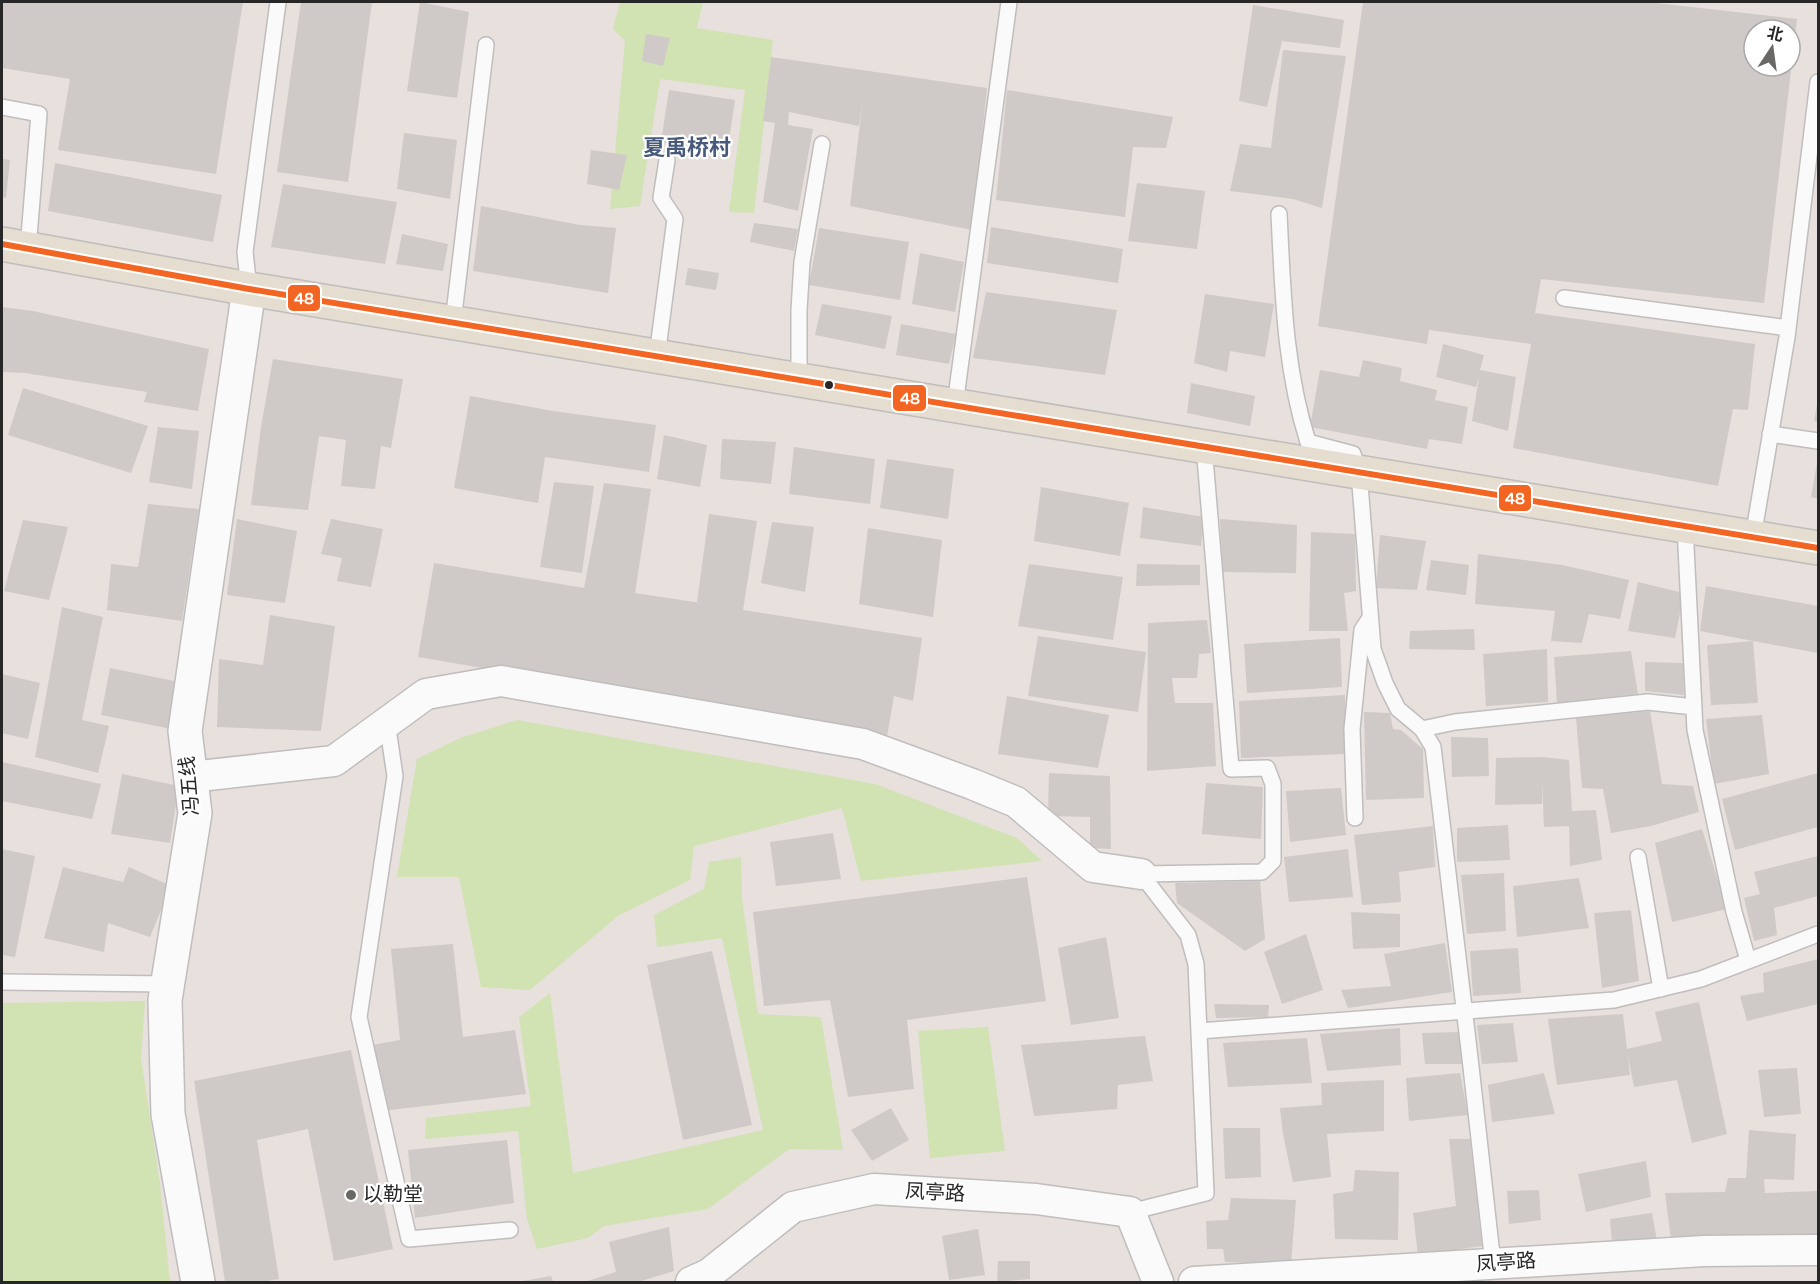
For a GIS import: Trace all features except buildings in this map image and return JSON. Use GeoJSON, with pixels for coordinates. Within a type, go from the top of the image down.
{"type":"FeatureCollection","features":[{"type":"Feature","properties":{"kind":"main road"},"geometry":{"type":"LineString","coordinates":[[15,246],[249,289],[1818,548]]}},
{"type":"Feature","properties":{"kind":"street","name":"冯五线"},"geometry":{"type":"LineString","coordinates":[[198,1282],[168,1114],[165,1000],[195,813],[185,730],[249,289]]}},
{"type":"Feature","properties":{"kind":"street"},"geometry":{"type":"LineString","coordinates":[[191,777],[334,761],[426,694],[501,681],[864,744],[1016,802],[1093,867],[1141,874]]}},
{"type":"Feature","properties":{"kind":"street","name":"凤亭路"},"geometry":{"type":"LineString","coordinates":[[692,1282],[709,1274],[793,1207],[874,1189],[1036,1199],[1130,1212]]}},
{"type":"Feature","properties":{"kind":"street"},"geometry":{"type":"LineString","coordinates":[[1130,1212],[1158,1282]]}},
{"type":"Feature","properties":{"kind":"street","name":"凤亭路"},"geometry":{"type":"LineString","coordinates":[[1194,1282],[1321,1278],[1493,1264],[1704,1251],[1818,1250]]}},
{"type":"Feature","properties":{"kind":"lane"},"geometry":{"type":"LineString","coordinates":[[249,289],[245,252],[278,2]]}},
{"type":"Feature","properties":{"kind":"lane"},"geometry":{"type":"LineString","coordinates":[[955,405],[1009,2]]}},
{"type":"Feature","properties":{"kind":"lane"},"geometry":{"type":"LineString","coordinates":[[453,322],[486,45]]}},
{"type":"Feature","properties":{"kind":"lane"},"geometry":{"type":"LineString","coordinates":[[1753,537],[1788,328],[1818,82]]}},
{"type":"Feature","properties":{"kind":"lane"},"geometry":{"type":"LineString","coordinates":[[2,106],[39,114],[15,246]]}},
{"type":"Feature","properties":{"kind":"lane"},"geometry":{"type":"LineString","coordinates":[[799,380],[802,262],[822,144]]}},
{"type":"Feature","properties":{"kind":"lane"},"geometry":{"type":"LineString","coordinates":[[657,356],[675,219],[661,198],[667,160]]}},
{"type":"Feature","properties":{"kind":"lane"},"geometry":{"type":"LineString","coordinates":[[1279,214],[1285,326],[1298,411],[1308,442],[1353,454],[1359,472],[1373,649],[1385,683],[1398,709],[1422,729],[1433,747],[1493,1264]]}},
{"type":"Feature","properties":{"kind":"lane"},"geometry":{"type":"LineString","coordinates":[[1564,298],[1788,328]]}},
{"type":"Feature","properties":{"kind":"lane"},"geometry":{"type":"LineString","coordinates":[[1770,434],[1818,441]]}},
{"type":"Feature","properties":{"kind":"lane"},"geometry":{"type":"LineString","coordinates":[[1141,874],[1262,872],[1273,861],[1273,784],[1267,768],[1231,769],[1204,446]]}},
{"type":"Feature","properties":{"kind":"lane"},"geometry":{"type":"LineString","coordinates":[[1685,526],[1695,730],[1734,912],[1748,960]]}},
{"type":"Feature","properties":{"kind":"lane"},"geometry":{"type":"LineString","coordinates":[[1355,818],[1352,729],[1362,630],[1370,618]]}},
{"type":"Feature","properties":{"kind":"lane"},"geometry":{"type":"LineString","coordinates":[[1422,729],[1455,722],[1648,702],[1694,707]]}},
{"type":"Feature","properties":{"kind":"lane"},"geometry":{"type":"LineString","coordinates":[[387,722],[395,776],[359,1017],[409,1239],[510,1230]]}},
{"type":"Feature","properties":{"kind":"lane"},"geometry":{"type":"LineString","coordinates":[[1638,858],[1661,989]]}},
{"type":"Feature","properties":{"kind":"lane"},"geometry":{"type":"LineString","coordinates":[[1130,1212],[1206,1194],[1196,964],[1188,935],[1141,874]]}},
{"type":"Feature","properties":{"kind":"lane"},"geometry":{"type":"LineString","coordinates":[[1199,1031],[1614,1000],[1701,979],[1818,934]]}},
{"type":"Feature","properties":{"kind":"lane"},"geometry":{"type":"LineString","coordinates":[[2,982],[167,984]]}},
{"type":"Feature","properties":{"kind":"green space"},"geometry":{"type":"Polygon","coordinates":[[[620,2],[703,2],[697,28],[773,40],[754,213],[729,212],[745,90],[660,79],[640,206],[610,209],[625,41],[613,29],[620,2]]]}},
{"type":"Feature","properties":{"kind":"green space"},"geometry":{"type":"Polygon","coordinates":[[[517,720],[875,784],[1017,838],[1042,861],[861,881],[842,808],[694,846],[690,880],[618,916],[530,990],[481,987],[459,877],[397,877],[417,759],[460,738],[517,720]]]}},
{"type":"Feature","properties":{"kind":"green space"},"geometry":{"type":"Polygon","coordinates":[[[741,857],[742,898],[758,1014],[821,1017],[843,1150],[789,1149],[708,1209],[604,1226],[588,1238],[537,1249],[527,1219],[518,1131],[425,1139],[426,1118],[531,1106],[519,1017],[550,993],[573,1173],[763,1130],[722,938],[657,947],[654,915],[704,889],[709,862],[741,857]]]}},
{"type":"Feature","properties":{"kind":"green space"},"geometry":{"type":"Polygon","coordinates":[[[145,1001],[141,1058],[160,1184],[170,1282],[2,1282],[2,1003],[145,1001]]]}},
{"type":"Feature","properties":{"kind":"green space"},"geometry":{"type":"Polygon","coordinates":[[[988,1027],[1005,1151],[930,1158],[918,1031],[988,1027]]]}},
{"type":"Feature","properties":{"kind":"transit line","name":"48"},"geometry":{"type":"LineString","coordinates":[[2,244],[249,289],[1818,548]]}},
{"type":"Feature","properties":{"kind":"place","name":"以勒堂"},"geometry":{"type":"Point","coordinates":[351,1195]}},
{"type":"Feature","properties":{"kind":"district","name":"夏禹桥村"},"geometry":{"type":"Point","coordinates":[687,148]}}]}
